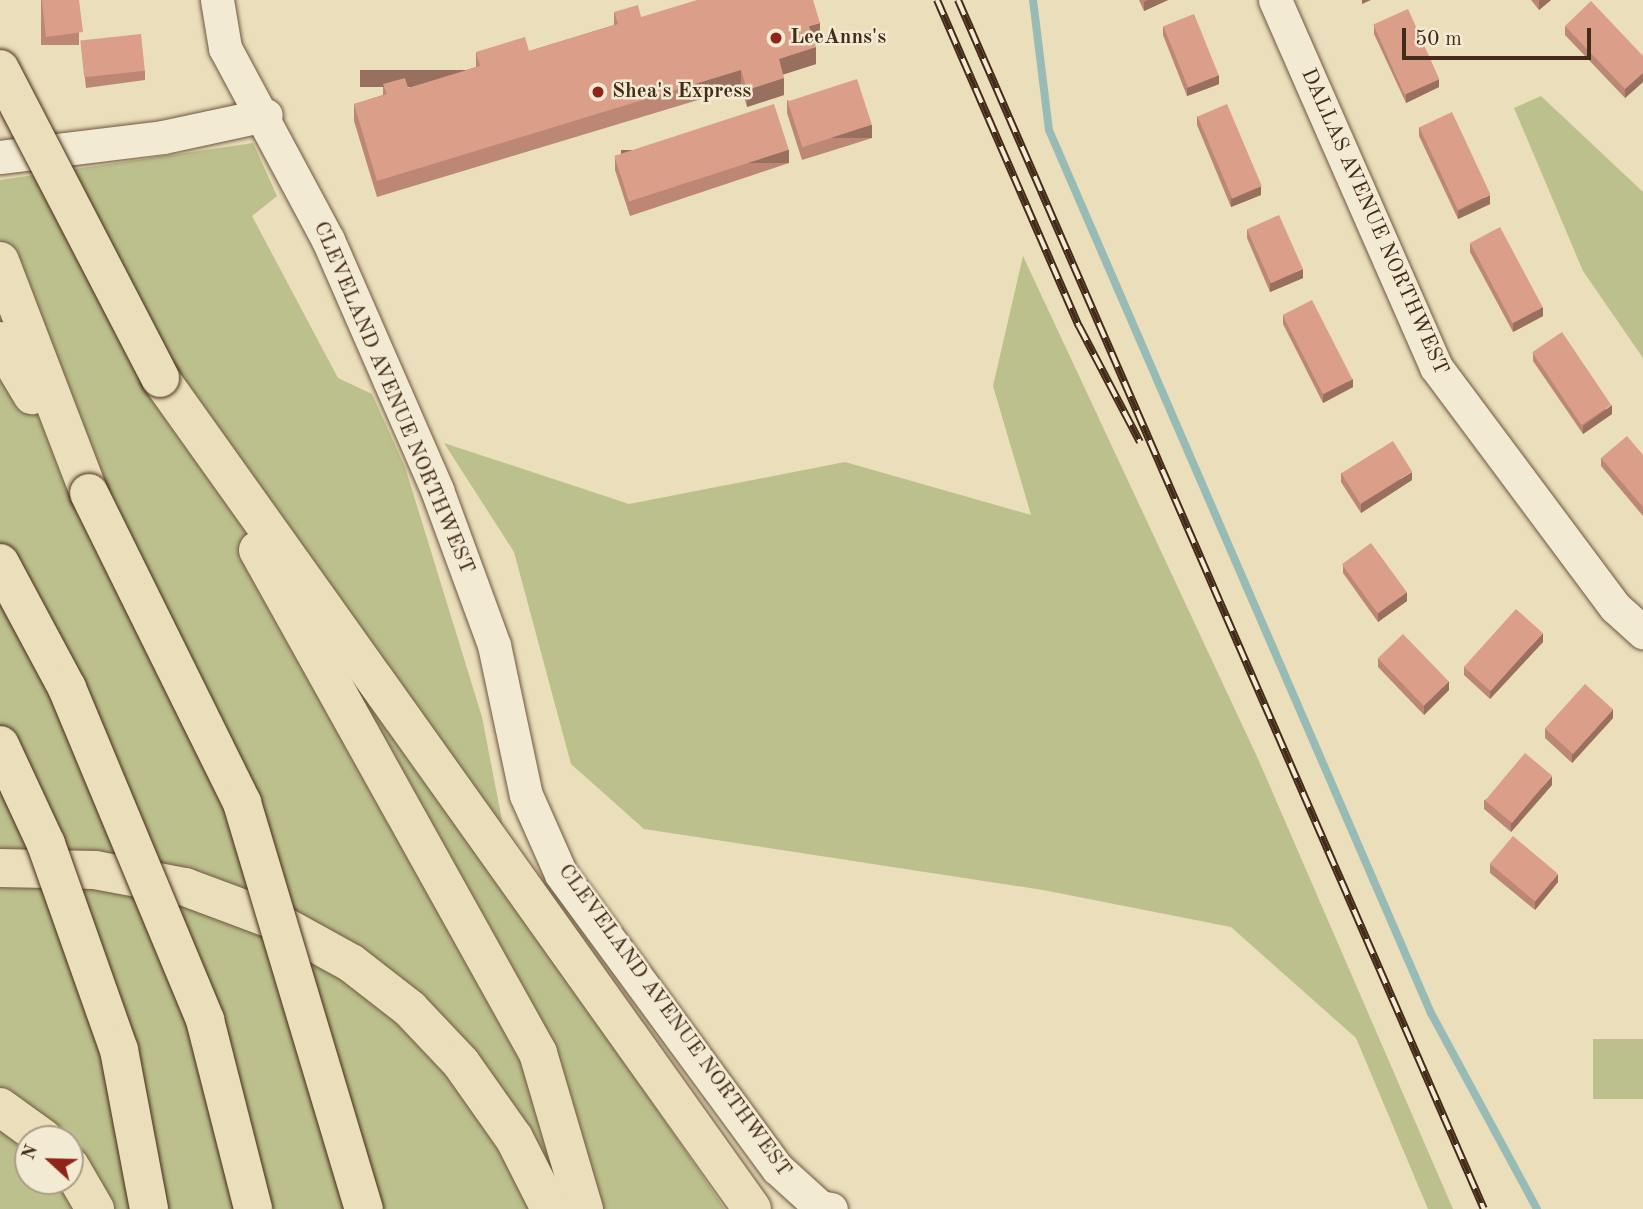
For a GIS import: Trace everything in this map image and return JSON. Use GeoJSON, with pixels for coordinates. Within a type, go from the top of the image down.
{"type":"FeatureCollection","features":[{"type":"Feature","properties":{"kind":"highway"},"geometry":{"type":"LineString","coordinates":[[0,69],[160,378],[538,1053],[584,1209]]}},
{"type":"Feature","properties":{"kind":"highway"},"geometry":{"type":"LineString","coordinates":[[0,261],[89,493]]}},
{"type":"Feature","properties":{"kind":"highway"},"geometry":{"type":"LineString","coordinates":[[0,341],[89,493],[242,803],[364,1209]]}},
{"type":"Feature","properties":{"kind":"highway"},"geometry":{"type":"LineString","coordinates":[[160,378],[752,1209]]}},
{"type":"Feature","properties":{"kind":"highway"},"geometry":{"type":"LineString","coordinates":[[0,563],[67,688],[205,1020],[253,1209]]}},
{"type":"Feature","properties":{"kind":"highway"},"geometry":{"type":"LineString","coordinates":[[0,745],[46,844],[119,1050],[149,1209]]}},
{"type":"Feature","properties":{"kind":"highway"},"geometry":{"type":"LineString","coordinates":[[0,868],[95,870],[185,887],[271,919],[341,957],[410,1009],[461,1063],[514,1139],[550,1209]]}},
{"type":"Feature","properties":{"kind":"highway"},"geometry":{"type":"LineString","coordinates":[[0,1107],[25,1125]]}},
{"type":"Feature","properties":{"kind":"highway"},"geometry":{"type":"LineString","coordinates":[[84,1190],[95,1209]]}},
{"type":"Feature","properties":{"kind":"street","name":"CLEVELAND AVENUE NORTHWEST"},"geometry":{"type":"LineString","coordinates":[[216,0],[225,48],[265,115],[328,240],[436,489],[494,645],[526,794],[561,874],[777,1168],[820,1207],[831,1209]]}},
{"type":"Feature","properties":{"kind":"street","name":"DALLAS AVENUE NORTHWEST"},"geometry":{"type":"LineString","coordinates":[[1275,0],[1436,367],[1615,607],[1643,632]]}},
{"type":"Feature","properties":{"kind":"street"},"geometry":{"type":"LineString","coordinates":[[0,157],[163,138],[265,115]]}},
{"type":"Feature","properties":{"kind":"green space"},"geometry":{"type":"Polygon","coordinates":[[[1541,96],[1643,192],[1643,358],[1583,271],[1514,108],[1541,96]]]}},
{"type":"Feature","properties":{"kind":"green space"},"geometry":{"type":"Polygon","coordinates":[[[253,143],[277,196],[252,216],[338,378],[372,394],[405,467],[482,717],[519,908],[725,1209],[0,1209],[0,180],[253,143]]]}},
{"type":"Feature","properties":{"kind":"green space"},"geometry":{"type":"Polygon","coordinates":[[[1023,256],[1259,761],[1453,1209],[1428,1209],[1356,1038],[1231,927],[1043,890],[644,829],[571,764],[514,552],[444,443],[629,504],[845,462],[1031,515],[993,386],[1023,256]]]}},
{"type":"Feature","properties":{"kind":"green space"},"geometry":{"type":"Polygon","coordinates":[[[1593,1039],[1643,1039],[1643,1099],[1593,1099],[1593,1039]]]}},
{"type":"Feature","properties":{"kind":"building"},"geometry":{"type":"Polygon","coordinates":[[[42,0],[79,0],[83,32],[46,37],[42,0]]]}},
{"type":"Feature","properties":{"kind":"building"},"geometry":{"type":"Polygon","coordinates":[[[697,0],[813,0],[820,23],[809,26],[816,47],[779,59],[784,78],[747,90],[741,70],[377,181],[354,104],[387,94],[383,84],[405,78],[408,88],[480,66],[476,52],[525,37],[529,51],[618,24],[614,12],[638,5],[641,17],[697,0]]]}},
{"type":"Feature","properties":{"kind":"building"},"geometry":{"type":"Polygon","coordinates":[[[1591,1],[1643,56],[1643,73],[1625,89],[1565,26],[1591,1]]]}},
{"type":"Feature","properties":{"kind":"building"},"geometry":{"type":"Polygon","coordinates":[[[1408,9],[1439,79],[1405,95],[1373,24],[1408,9]]]}},
{"type":"Feature","properties":{"kind":"building"},"geometry":{"type":"Polygon","coordinates":[[[1194,14],[1219,75],[1188,88],[1163,26],[1194,14]]]}},
{"type":"Feature","properties":{"kind":"building"},"geometry":{"type":"Polygon","coordinates":[[[141,34],[145,71],[84,77],[80,40],[141,34]]]}},
{"type":"Feature","properties":{"kind":"building"},"geometry":{"type":"Polygon","coordinates":[[[857,79],[872,125],[802,147],[788,102],[857,79]]]}},
{"type":"Feature","properties":{"kind":"building"},"geometry":{"type":"Polygon","coordinates":[[[774,104],[789,150],[629,202],[614,156],[774,104]]]}},
{"type":"Feature","properties":{"kind":"building"},"geometry":{"type":"Polygon","coordinates":[[[1227,104],[1262,186],[1232,198],[1198,117],[1227,104]]]}},
{"type":"Feature","properties":{"kind":"building"},"geometry":{"type":"Polygon","coordinates":[[[1452,112],[1490,194],[1458,210],[1419,127],[1452,112]]]}},
{"type":"Feature","properties":{"kind":"building"},"geometry":{"type":"Polygon","coordinates":[[[1279,215],[1303,269],[1271,283],[1247,229],[1279,215]]]}},
{"type":"Feature","properties":{"kind":"building"},"geometry":{"type":"Polygon","coordinates":[[[1500,227],[1543,307],[1513,323],[1470,243],[1500,227]]]}},
{"type":"Feature","properties":{"kind":"building"},"geometry":{"type":"Polygon","coordinates":[[[1312,300],[1352,379],[1323,394],[1283,315],[1312,300]]]}},
{"type":"Feature","properties":{"kind":"building"},"geometry":{"type":"Polygon","coordinates":[[[1562,332],[1611,405],[1581,425],[1532,352],[1562,332]]]}},
{"type":"Feature","properties":{"kind":"building"},"geometry":{"type":"Polygon","coordinates":[[[1627,436],[1643,455],[1643,507],[1601,458],[1627,436]]]}},
{"type":"Feature","properties":{"kind":"building"},"geometry":{"type":"Polygon","coordinates":[[[1393,441],[1412,472],[1360,504],[1341,473],[1393,441]]]}},
{"type":"Feature","properties":{"kind":"building"},"geometry":{"type":"Polygon","coordinates":[[[1371,543],[1407,592],[1378,614],[1342,564],[1371,543]]]}},
{"type":"Feature","properties":{"kind":"building"},"geometry":{"type":"Polygon","coordinates":[[[1516,609],[1543,633],[1491,691],[1464,667],[1516,609]]]}},
{"type":"Feature","properties":{"kind":"building"},"geometry":{"type":"Polygon","coordinates":[[[1403,634],[1449,681],[1424,706],[1378,658],[1403,634]]]}},
{"type":"Feature","properties":{"kind":"building"},"geometry":{"type":"Polygon","coordinates":[[[1585,684],[1613,709],[1573,754],[1545,729],[1585,684]]]}},
{"type":"Feature","properties":{"kind":"building"},"geometry":{"type":"Polygon","coordinates":[[[1525,753],[1552,775],[1512,823],[1485,800],[1525,753]]]}},
{"type":"Feature","properties":{"kind":"building"},"geometry":{"type":"Polygon","coordinates":[[[1513,836],[1558,874],[1535,902],[1490,864],[1513,836]]]}},
{"type":"Feature","properties":{"kind":"waterway"},"geometry":{"type":"LineString","coordinates":[[1033,0],[1049,130],[1431,1013],[1537,1209]]}},
{"type":"Feature","properties":{"kind":"railway"},"geometry":{"type":"LineString","coordinates":[[937,0],[1079,326],[1140,442]]}},
{"type":"Feature","properties":{"kind":"railway"},"geometry":{"type":"LineString","coordinates":[[958,0],[1484,1209]]}},
{"type":"Feature","properties":{"kind":"place","name":"LeeAnns's"},"geometry":{"type":"Point","coordinates":[776,38]}},
{"type":"Feature","properties":{"kind":"place","name":"Shea's Express"},"geometry":{"type":"Point","coordinates":[598,92]}}]}
